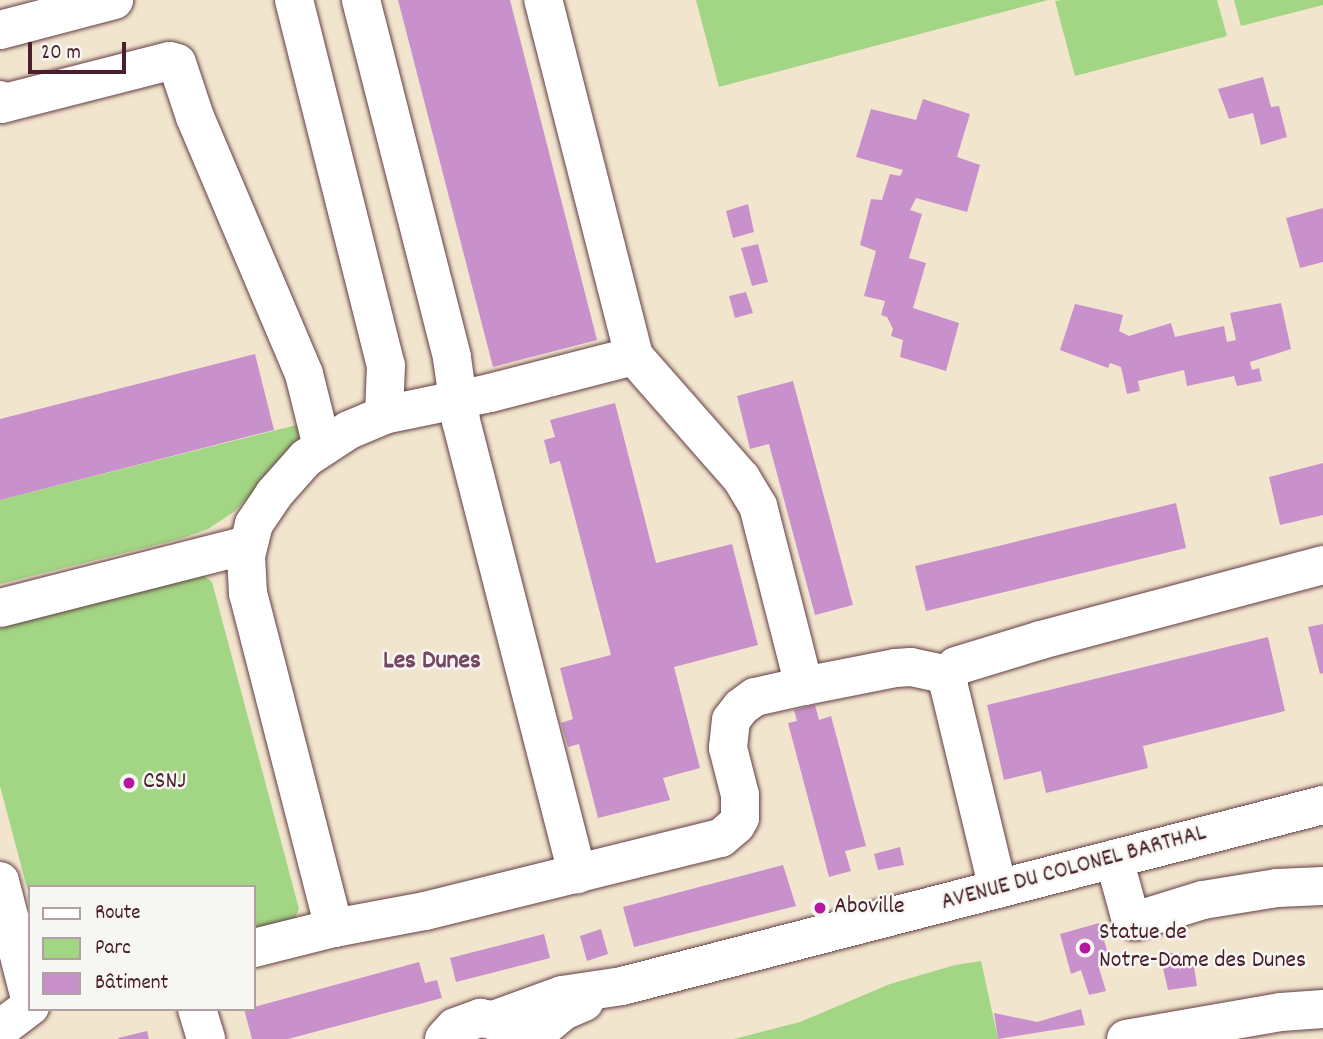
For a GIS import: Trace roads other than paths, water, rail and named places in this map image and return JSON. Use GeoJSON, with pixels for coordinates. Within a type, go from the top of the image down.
{"type":"FeatureCollection","features":[{"type":"Feature","properties":{"kind":"street"},"geometry":{"type":"LineString","coordinates":[[0,30],[114,0]]}},
{"type":"Feature","properties":{"kind":"street"},"geometry":{"type":"LineString","coordinates":[[294,0],[386,365],[384,415]]}},
{"type":"Feature","properties":{"kind":"street"},"geometry":{"type":"LineString","coordinates":[[361,0],[452,358],[456,400],[577,874]]}},
{"type":"Feature","properties":{"kind":"street"},"geometry":{"type":"LineString","coordinates":[[543,0],[634,356],[741,478],[758,506],[804,686]]}},
{"type":"Feature","properties":{"kind":"street"},"geometry":{"type":"LineString","coordinates":[[0,100],[1,104],[170,61],[177,63],[195,117],[304,374],[322,446]]}},
{"type":"Feature","properties":{"kind":"street"},"geometry":{"type":"LineString","coordinates":[[334,928],[248,594],[245,574],[247,545],[254,524],[264,506],[322,446],[384,415],[634,356]]}},
{"type":"Feature","properties":{"kind":"street"},"geometry":{"type":"LineString","coordinates":[[0,608],[247,545]]}},
{"type":"Feature","properties":{"kind":"street"},"geometry":{"type":"LineString","coordinates":[[949,675],[957,666],[976,659],[1323,565]]}},
{"type":"Feature","properties":{"kind":"street"},"geometry":{"type":"LineString","coordinates":[[256,948],[334,928],[425,911],[721,838],[729,833],[740,818],[727,748],[731,720],[741,707],[755,697],[896,668],[911,667],[949,675]]}},
{"type":"Feature","properties":{"kind":"street"},"geometry":{"type":"LineString","coordinates":[[949,675],[956,722],[998,889]]}},
{"type":"Feature","properties":{"kind":"street","name":"AVENUE DU COLONEL BARTHAL"},"geometry":{"type":"LineString","coordinates":[[444,1039],[455,1027],[467,1021],[506,1029],[562,995],[622,986],[1323,805]]}},
{"type":"Feature","properties":{"kind":"street"},"geometry":{"type":"LineString","coordinates":[[1114,859],[1129,913],[1135,921],[1203,900],[1277,888],[1323,886]]}},
{"type":"Feature","properties":{"kind":"street"},"geometry":{"type":"LineString","coordinates":[[0,881],[28,991]]}},
{"type":"Feature","properties":{"kind":"street","name":"AVENUE DU COLONEL BARTHAL"},"geometry":{"type":"LineString","coordinates":[[530,1039],[564,1012],[622,986]]}},
{"type":"Feature","properties":{"kind":"street"},"geometry":{"type":"LineString","coordinates":[[0,1029],[28,1008]]}},
{"type":"Feature","properties":{"kind":"street"},"geometry":{"type":"LineString","coordinates":[[1126,1039],[1280,1012],[1323,1009]]}},
{"type":"Feature","properties":{"kind":"street"},"geometry":{"type":"LineString","coordinates":[[198,1011],[206,1039]]}},
{"type":"Feature","properties":{"kind":"place","name":"CSNJ"},"geometry":{"type":"Point","coordinates":[129,783]}},
{"type":"Feature","properties":{"kind":"place","name":"Aboville"},"geometry":{"type":"Point","coordinates":[820,908]}},
{"type":"Feature","properties":{"kind":"place","name":"Statue de Notre-Dame des Dunes"},"geometry":{"type":"Point","coordinates":[1085,948]}},
{"type":"Feature","properties":{"kind":"district","name":"Les Dunes"},"geometry":{"type":"Point","coordinates":[432,662]}}]}
